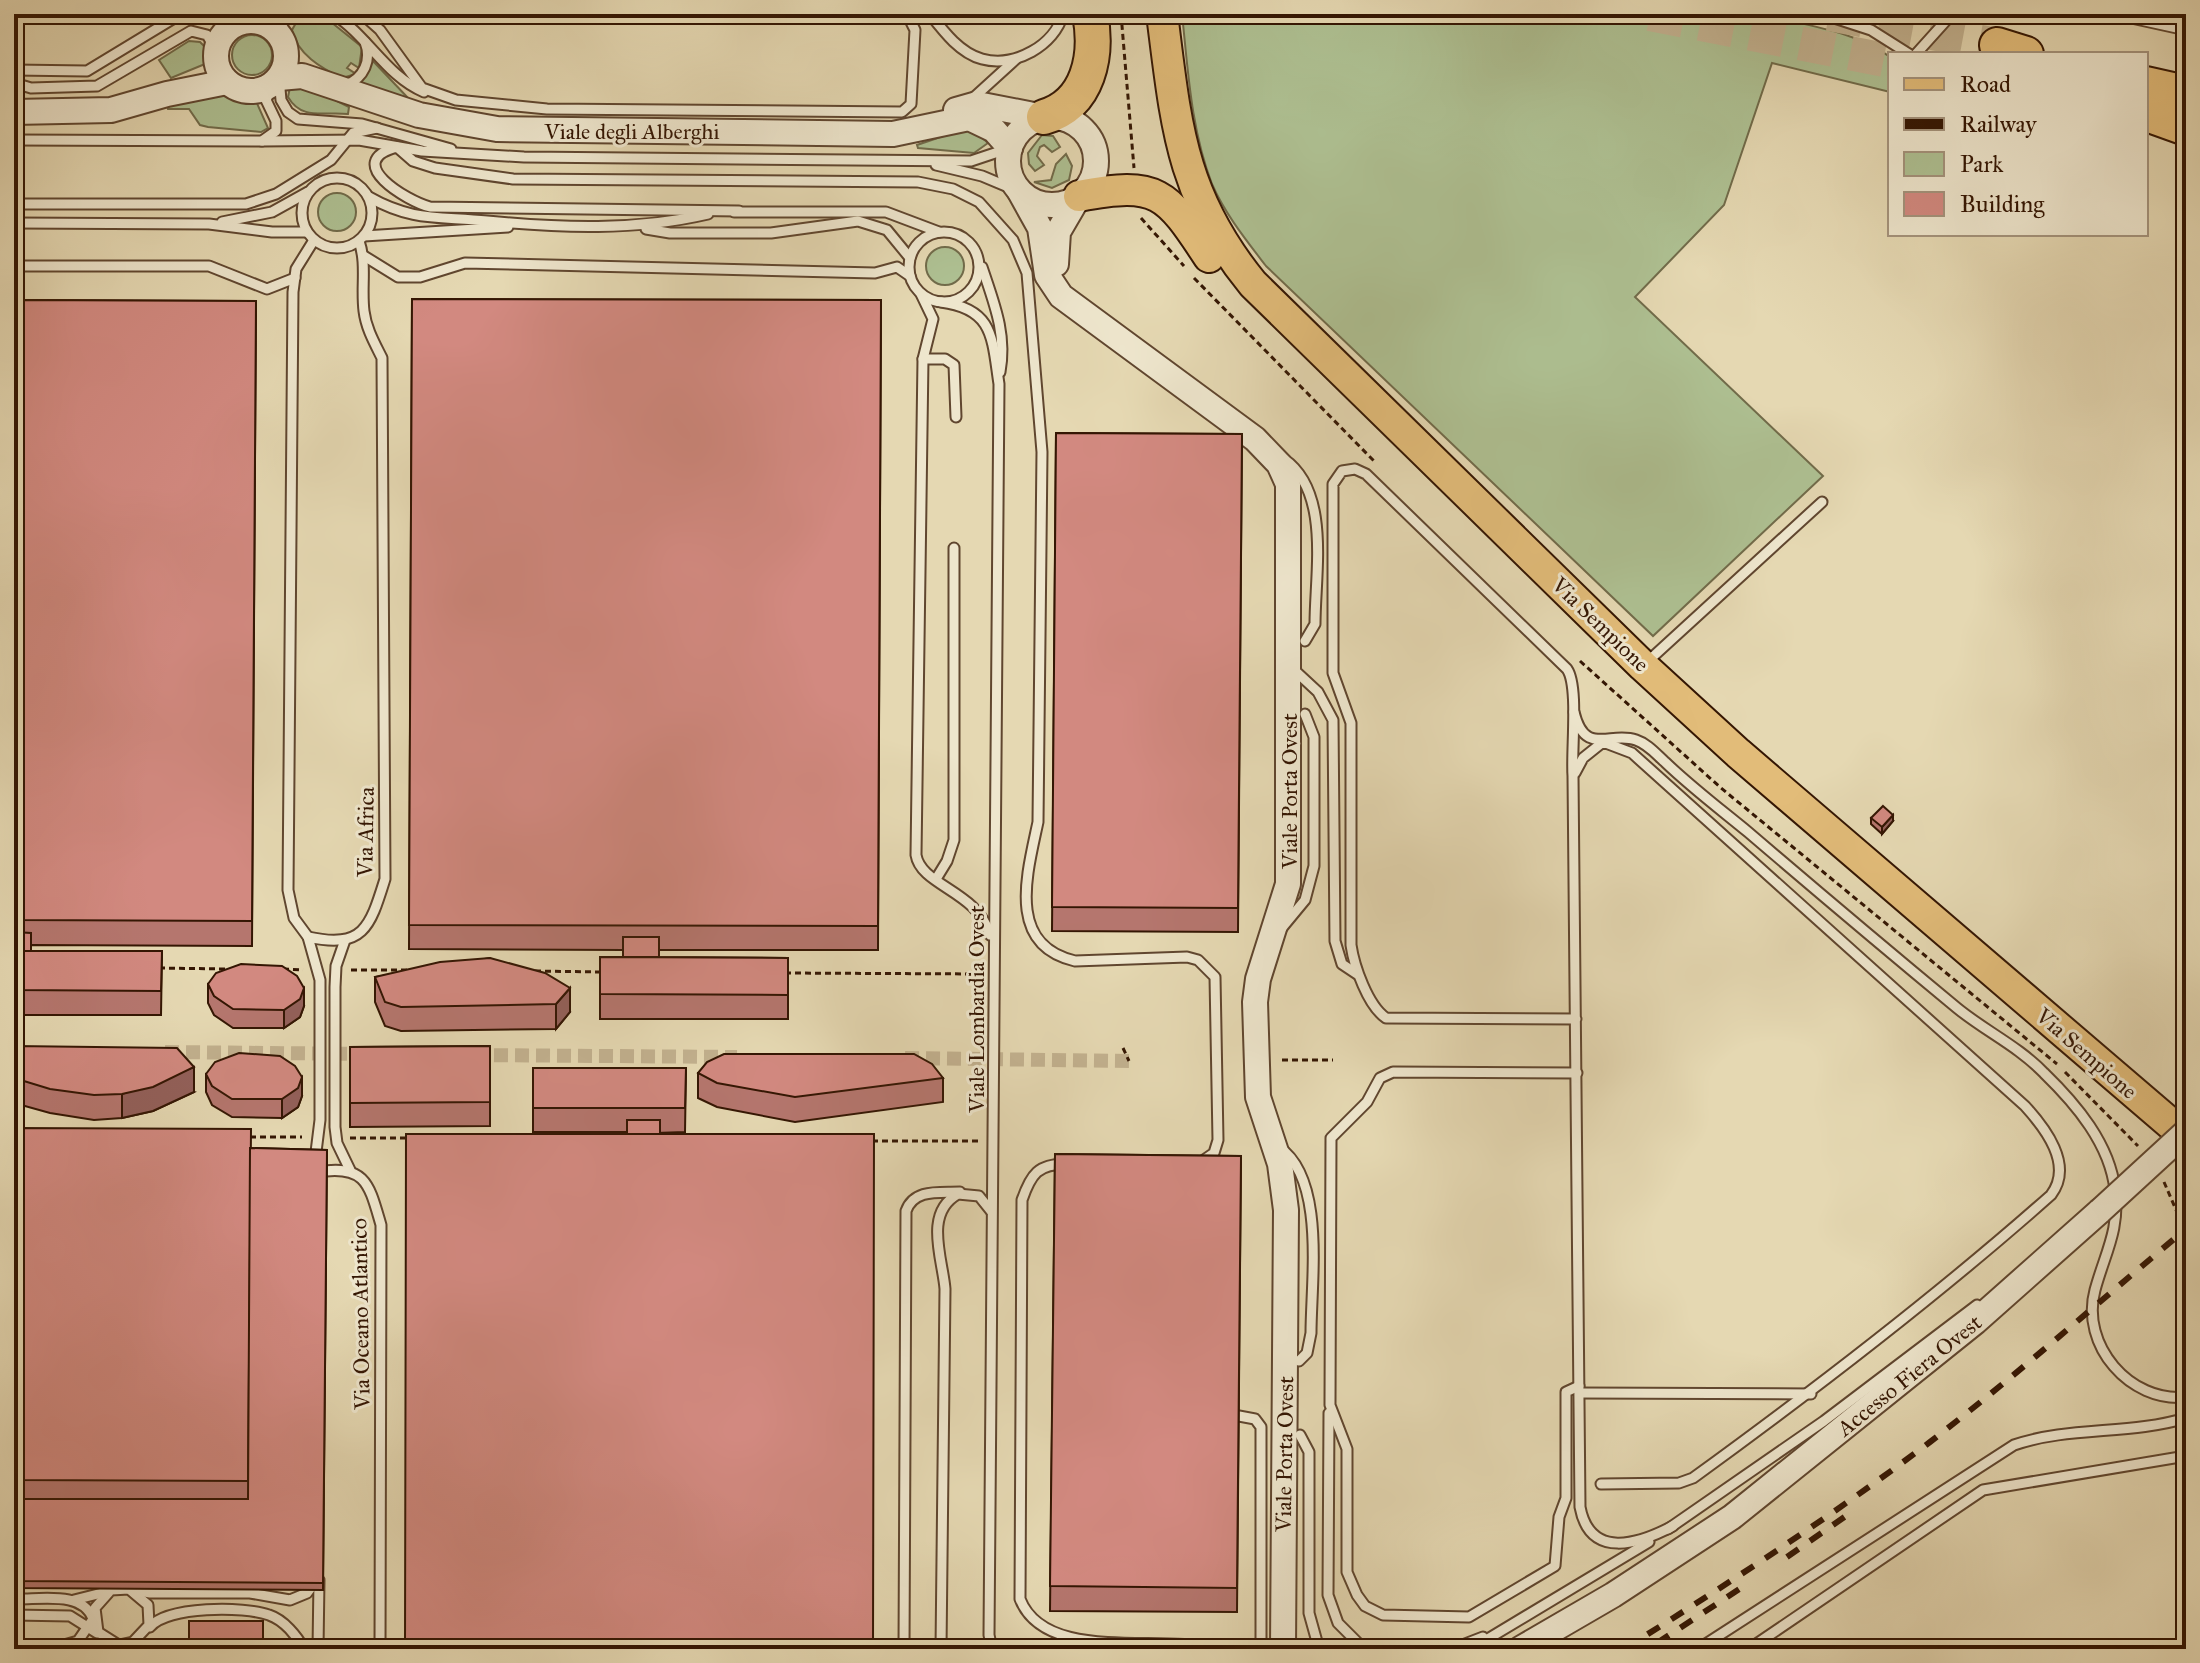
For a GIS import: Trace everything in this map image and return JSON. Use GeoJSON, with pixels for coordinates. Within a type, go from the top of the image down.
{"type":"FeatureCollection","features":[{"type":"Feature","properties":{"kind":"highway"},"geometry":{"type":"LineString","coordinates":[[1044,117],[1064,109],[1081,89],[1091,59],[1090,14]]}},
{"type":"Feature","properties":{"kind":"highway"},"geometry":{"type":"LineString","coordinates":[[2148,67],[2186,75]]}},
{"type":"Feature","properties":{"kind":"highway"},"geometry":{"type":"LineString","coordinates":[[2148,84],[2186,93]]}},
{"type":"Feature","properties":{"kind":"highway"},"geometry":{"type":"LineString","coordinates":[[2148,115],[2186,126]]}},
{"type":"Feature","properties":{"kind":"main road","name":"Via Sempione"},"geometry":{"type":"LineString","coordinates":[[1162,14],[1178,133],[1190,178],[1207,217],[1228,253],[1253,284],[1643,666],[1767,778],[2186,1134]]}},
{"type":"Feature","properties":{"kind":"main road"},"geometry":{"type":"LineString","coordinates":[[1079,196],[1134,188],[1160,196],[1182,217],[1214,265],[1239,294],[1255,309],[1320,351]]}},
{"type":"Feature","properties":{"kind":"street"},"geometry":{"type":"LineString","coordinates":[[247,21],[270,26],[284,41],[287,60],[276,81],[245,91],[220,66],[225,32],[247,21]]}},
{"type":"Feature","properties":{"kind":"street","name":"Viale degli Alberghi"},"geometry":{"type":"LineString","coordinates":[[284,41],[336,86]]}},
{"type":"Feature","properties":{"kind":"street"},"geometry":{"type":"LineString","coordinates":[[14,112],[102,111],[167,94],[220,66]]}},
{"type":"Feature","properties":{"kind":"street","name":"Viale degli Alberghi"},"geometry":{"type":"LineString","coordinates":[[276,81],[302,76],[433,118],[497,129],[893,134],[969,118],[987,124],[1010,148]]}},
{"type":"Feature","properties":{"kind":"street","name":"Viale degli Alberghi"},"geometry":{"type":"LineString","coordinates":[[926,128],[958,109],[977,104],[1044,117]]}},
{"type":"Feature","properties":{"kind":"street"},"geometry":{"type":"LineString","coordinates":[[1044,117],[1061,118],[1077,125],[1094,148],[1094,174],[1079,196],[1050,205],[1033,201],[1020,192],[1009,171],[1010,148],[1022,128],[1044,117]]}},
{"type":"Feature","properties":{"kind":"street","name":"Viale Porta Ovest"},"geometry":{"type":"LineString","coordinates":[[1020,192],[1040,228],[1050,283],[1061,296],[1255,439],[1279,464],[1288,484],[1288,884],[1258,979],[1255,1002],[1258,1097],[1274,1144],[1286,1210],[1283,1649]]}},
{"type":"Feature","properties":{"kind":"street","name":"Viale Porta Ovest"},"geometry":{"type":"LineString","coordinates":[[1079,196],[1062,221],[1055,250],[1059,277],[1084,310]]}},
{"type":"Feature","properties":{"kind":"street","name":"Accesso Fiera Ovest"},"geometry":{"type":"LineString","coordinates":[[1520,1649],[1613,1595],[1732,1517],[1975,1322],[2186,1134]]}},
{"type":"Feature","properties":{"kind":"lane"},"geometry":{"type":"LineString","coordinates":[[14,70],[87,71],[181,14]]}},
{"type":"Feature","properties":{"kind":"lane"},"geometry":{"type":"LineString","coordinates":[[284,41],[282,25],[287,14]]}},
{"type":"Feature","properties":{"kind":"lane"},"geometry":{"type":"LineString","coordinates":[[333,14],[364,39],[405,82],[427,93],[502,107],[905,111],[911,104],[915,36],[907,14]]}},
{"type":"Feature","properties":{"kind":"lane"},"geometry":{"type":"LineString","coordinates":[[362,14],[380,30],[427,93]]}},
{"type":"Feature","properties":{"kind":"lane"},"geometry":{"type":"LineString","coordinates":[[930,14],[955,42],[981,59],[1002,60],[1026,54]]}},
{"type":"Feature","properties":{"kind":"lane"},"geometry":{"type":"LineString","coordinates":[[958,109],[1055,33],[1063,14]]}},
{"type":"Feature","properties":{"kind":"lane"},"geometry":{"type":"LineString","coordinates":[[1822,14],[1871,30],[1906,52]]}},
{"type":"Feature","properties":{"kind":"lane"},"geometry":{"type":"LineString","coordinates":[[1918,52],[1952,14]]}},
{"type":"Feature","properties":{"kind":"lane"},"geometry":{"type":"LineString","coordinates":[[2113,14],[2186,30]]}},
{"type":"Feature","properties":{"kind":"lane"},"geometry":{"type":"LineString","coordinates":[[14,76],[21,85],[31,88],[97,86],[191,31],[207,35],[220,66]]}},
{"type":"Feature","properties":{"kind":"lane"},"geometry":{"type":"LineString","coordinates":[[336,86],[359,77],[368,57],[364,39]]}},
{"type":"Feature","properties":{"kind":"lane"},"geometry":{"type":"LineString","coordinates":[[276,81],[278,94],[292,116],[377,128],[461,152]]}},
{"type":"Feature","properties":{"kind":"lane"},"geometry":{"type":"LineString","coordinates":[[262,141],[276,131],[276,121],[266,100],[276,81]]}},
{"type":"Feature","properties":{"kind":"lane"},"geometry":{"type":"LineString","coordinates":[[14,204],[246,204],[276,194],[331,160],[358,130],[377,128]]}},
{"type":"Feature","properties":{"kind":"lane"},"geometry":{"type":"LineString","coordinates":[[14,140],[346,140],[524,157],[921,161],[971,161],[1010,148]]}},
{"type":"Feature","properties":{"kind":"lane"},"geometry":{"type":"LineString","coordinates":[[397,147],[383,154],[378,164],[378,175],[387,186],[406,199],[430,207],[886,212],[939,232],[962,237],[977,255],[978,277],[974,286],[962,297],[941,302],[921,294]]}},
{"type":"Feature","properties":{"kind":"lane"},"geometry":{"type":"LineString","coordinates":[[397,147],[413,161],[435,168],[513,179],[918,182],[967,195],[1003,226],[1027,273],[1042,452],[1038,822],[1029,866],[1027,916],[1030,932],[1041,947],[1057,957],[1075,961],[1187,957],[1198,960],[1215,977],[1218,1140],[1214,1153],[1202,1162],[1190,1165]]}},
{"type":"Feature","properties":{"kind":"lane"},"geometry":{"type":"LineString","coordinates":[[921,161],[982,176],[1020,192]]}},
{"type":"Feature","properties":{"kind":"lane"},"geometry":{"type":"LineString","coordinates":[[209,224],[272,212],[331,178],[342,178],[362,188],[369,197],[388,208],[423,218],[519,225],[635,227],[670,233],[771,233],[858,221],[887,230],[910,258]]}},
{"type":"Feature","properties":{"kind":"lane"},"geometry":{"type":"LineString","coordinates":[[311,190],[302,210],[307,232],[314,240],[337,249],[362,238],[519,225]]}},
{"type":"Feature","properties":{"kind":"lane"},"geometry":{"type":"LineString","coordinates":[[362,238],[373,217],[369,197]]}},
{"type":"Feature","properties":{"kind":"lane"},"geometry":{"type":"LineString","coordinates":[[635,227],[739,211]]}},
{"type":"Feature","properties":{"kind":"lane"},"geometry":{"type":"LineString","coordinates":[[14,223],[209,224],[272,232],[307,232]]}},
{"type":"Feature","properties":{"kind":"lane"},"geometry":{"type":"LineString","coordinates":[[910,276],[910,258],[921,240],[939,232]]}},
{"type":"Feature","properties":{"kind":"lane","name":"Via Africa"},"geometry":{"type":"LineString","coordinates":[[345,940],[356,938],[368,927],[385,879],[382,358],[369,334],[364,309],[362,238]]}},
{"type":"Feature","properties":{"kind":"lane"},"geometry":{"type":"LineString","coordinates":[[314,240],[295,274],[288,890],[294,918],[308,937],[320,980],[320,1120],[309,1178],[350,1170]]}},
{"type":"Feature","properties":{"kind":"lane","name":"Viale Lombardia Ovest"},"geometry":{"type":"LineString","coordinates":[[977,255],[1002,327],[1004,350],[999,384],[993,974],[989,1635],[992,1649]]}},
{"type":"Feature","properties":{"kind":"lane"},"geometry":{"type":"LineString","coordinates":[[364,256],[388,274],[409,278],[465,263],[875,273],[897,267],[910,276],[933,319],[923,359],[916,855],[923,873],[976,908],[988,927],[994,949]]}},
{"type":"Feature","properties":{"kind":"lane"},"geometry":{"type":"LineString","coordinates":[[14,266],[209,266],[267,289],[295,274]]}},
{"type":"Feature","properties":{"kind":"lane","name":"Viale Lombardia Ovest"},"geometry":{"type":"LineString","coordinates":[[941,302],[970,309],[985,322],[992,340],[999,384]]}},
{"type":"Feature","properties":{"kind":"lane"},"geometry":{"type":"LineString","coordinates":[[923,359],[945,359],[954,365],[956,417]]}},
{"type":"Feature","properties":{"kind":"lane"},"geometry":{"type":"LineString","coordinates":[[1255,439],[1299,472],[1315,503],[1315,624],[1305,641]]}},
{"type":"Feature","properties":{"kind":"lane"},"geometry":{"type":"LineString","coordinates":[[1576,1019],[1386,1018],[1375,1009],[1357,974],[1351,945],[1351,723],[1333,673],[1333,484],[1338,474],[1355,469],[1366,474],[1567,669],[1573,680],[1580,1389],[1579,1498],[1586,1527],[1602,1540],[1614,1544],[1640,1541],[1673,1526]]}},
{"type":"Feature","properties":{"kind":"lane"},"geometry":{"type":"LineString","coordinates":[[1643,666],[1822,502]]}},
{"type":"Feature","properties":{"kind":"lane"},"geometry":{"type":"LineString","coordinates":[[936,879],[947,861],[954,840],[954,548]]}},
{"type":"Feature","properties":{"kind":"lane"},"geometry":{"type":"LineString","coordinates":[[1289,665],[1318,692],[1333,720],[1335,941],[1342,964],[1357,974]]}},
{"type":"Feature","properties":{"kind":"lane"},"geometry":{"type":"LineString","coordinates":[[1574,709],[1584,732],[1632,753],[2033,1114],[2055,1149],[2058,1182],[2051,1195],[1927,1302],[1811,1394],[1687,1481],[1601,1484]]}},
{"type":"Feature","properties":{"kind":"lane"},"geometry":{"type":"LineString","coordinates":[[1273,937],[1305,900],[1314,866],[1314,737],[1305,714]]}},
{"type":"Feature","properties":{"kind":"lane"},"geometry":{"type":"LineString","coordinates":[[1573,776],[1583,758],[1603,742],[1624,738],[1644,744],[1698,793],[1960,1011],[2028,1057],[2061,1089],[2100,1143],[2115,1190],[2114,1235],[2093,1303],[2101,1343],[2119,1373],[2139,1388],[2161,1396],[2186,1397]]}},
{"type":"Feature","properties":{"kind":"lane"},"geometry":{"type":"LineString","coordinates":[[308,937],[329,942],[345,940]]}},
{"type":"Feature","properties":{"kind":"lane","name":"Via Oceano Atlantico"},"geometry":{"type":"LineString","coordinates":[[345,940],[336,966],[335,987],[337,1143],[350,1170],[361,1176],[373,1195],[381,1225],[380,1649]]}},
{"type":"Feature","properties":{"kind":"lane"},"geometry":{"type":"LineString","coordinates":[[1364,1649],[1344,1632],[1333,1614],[1328,1595],[1330,1163],[1334,1133],[1367,1102],[1380,1078],[1393,1072],[1577,1073]]}},
{"type":"Feature","properties":{"kind":"lane"},"geometry":{"type":"LineString","coordinates":[[1274,1144],[1291,1155],[1310,1194],[1311,1333],[1307,1353],[1299,1361]]}},
{"type":"Feature","properties":{"kind":"lane"},"geometry":{"type":"LineString","coordinates":[[1083,1164],[1041,1166],[1034,1172],[1022,1200],[1020,1599],[1037,1627],[1066,1642],[1216,1649]]}},
{"type":"Feature","properties":{"kind":"lane"},"geometry":{"type":"LineString","coordinates":[[941,1649],[945,1289],[937,1244],[947,1202],[965,1192]]}},
{"type":"Feature","properties":{"kind":"lane"},"geometry":{"type":"LineString","coordinates":[[904,1649],[906,1211],[911,1200],[923,1194],[965,1192],[979,1196],[993,1216]]}},
{"type":"Feature","properties":{"kind":"lane"},"geometry":{"type":"LineString","coordinates":[[1471,1649],[1673,1526],[1824,1421],[2058,1248]]}},
{"type":"Feature","properties":{"kind":"lane"},"geometry":{"type":"LineString","coordinates":[[1330,1405],[1347,1449],[1347,1572],[1361,1602],[1374,1612],[1391,1617],[1469,1617],[1555,1566],[1559,1517],[1566,1498],[1566,1392],[1580,1389],[1811,1394]]}},
{"type":"Feature","properties":{"kind":"lane"},"geometry":{"type":"LineString","coordinates":[[1239,1416],[1255,1419],[1261,1427],[1261,1649]]}},
{"type":"Feature","properties":{"kind":"lane"},"geometry":{"type":"LineString","coordinates":[[1698,1649],[2014,1445],[2045,1436],[2147,1426],[2186,1418]]}},
{"type":"Feature","properties":{"kind":"lane"},"geometry":{"type":"LineString","coordinates":[[1300,1435],[1309,1452],[1309,1613],[1319,1649]]}},
{"type":"Feature","properties":{"kind":"lane"},"geometry":{"type":"LineString","coordinates":[[1749,1649],[1983,1490],[2186,1456]]}},
{"type":"Feature","properties":{"kind":"lane"},"geometry":{"type":"LineString","coordinates":[[14,1599],[74,1600],[111,1590],[129,1589],[150,1593],[250,1593],[290,1600],[307,1593],[319,1572],[318,1649]]}},
{"type":"Feature","properties":{"kind":"lane"},"geometry":{"type":"LineString","coordinates":[[129,1589],[148,1605],[150,1619],[133,1649]]}},
{"type":"Feature","properties":{"kind":"lane"},"geometry":{"type":"LineString","coordinates":[[50,1649],[78,1641],[92,1621],[98,1601],[111,1590]]}},
{"type":"Feature","properties":{"kind":"lane"},"geometry":{"type":"LineString","coordinates":[[74,1600],[87,1607],[92,1621],[112,1644]]}},
{"type":"Feature","properties":{"kind":"lane"},"geometry":{"type":"LineString","coordinates":[[101,1649],[142,1635],[155,1621],[170,1613],[261,1613],[280,1620],[304,1649]]}},
{"type":"Feature","properties":{"kind":"lane"},"geometry":{"type":"LineString","coordinates":[[14,1615],[70,1616],[92,1621]]}},
{"type":"Feature","properties":{"kind":"lane"},"geometry":{"type":"LineString","coordinates":[[1452,1649],[1516,1624]]}},
{"type":"Feature","properties":{"kind":"lane","name":"Viale Lombardia Ovest"},"geometry":{"type":"LineString","coordinates":[[985,1649],[989,1635]]}},
{"type":"Feature","properties":{"kind":"path"},"geometry":{"type":"LineString","coordinates":[[770,973],[993,974]]}},
{"type":"Feature","properties":{"kind":"path"},"geometry":{"type":"LineString","coordinates":[[1123,1048],[1129,1061]]}},
{"type":"Feature","properties":{"kind":"path"},"geometry":{"type":"LineString","coordinates":[[1282,1060],[1333,1060]]}},
{"type":"Feature","properties":{"kind":"path"},"geometry":{"type":"LineString","coordinates":[[867,1141],[994,1141]]}},
{"type":"Feature","properties":{"kind":"green space"},"geometry":{"type":"Polygon","coordinates":[[[301,14],[321,14],[362,47],[359,68],[351,63],[347,68],[356,74],[342,78],[304,53],[292,30],[301,14]]]}},
{"type":"Feature","properties":{"kind":"green space"},"geometry":{"type":"Polygon","coordinates":[[[1182,14],[1760,14],[1844,34],[1876,48],[1888,56],[1888,92],[1772,63],[1724,205],[1635,297],[1823,476],[1653,636],[1266,266],[1236,226],[1212,184],[1199,143],[1182,14]]]}},
{"type":"Feature","properties":{"kind":"green space"},"geometry":{"type":"Polygon","coordinates":[[[252,35],[266,41],[272,55],[266,69],[252,75],[238,69],[232,55],[238,41],[252,35]]]}},
{"type":"Feature","properties":{"kind":"green space"},"geometry":{"type":"Polygon","coordinates":[[[189,41],[200,42],[206,48],[205,64],[171,78],[159,60],[189,41]]]}},
{"type":"Feature","properties":{"kind":"green space"},"geometry":{"type":"Polygon","coordinates":[[[372,60],[409,99],[360,84],[372,60]]]}},
{"type":"Feature","properties":{"kind":"green space"},"geometry":{"type":"Polygon","coordinates":[[[290,87],[311,88],[349,107],[348,114],[314,113],[300,109],[288,97],[290,87]]]}},
{"type":"Feature","properties":{"kind":"green space"},"geometry":{"type":"Polygon","coordinates":[[[222,93],[256,101],[268,128],[261,132],[208,127],[200,125],[189,109],[168,109],[167,105],[222,93]]]}},
{"type":"Feature","properties":{"kind":"green space"},"geometry":{"type":"Polygon","coordinates":[[[970,127],[988,143],[974,153],[918,148],[917,145],[970,127]]]}},
{"type":"Feature","properties":{"kind":"green space"},"geometry":{"type":"Polygon","coordinates":[[[1042,135],[1053,136],[1060,147],[1052,152],[1044,145],[1040,147],[1037,156],[1044,165],[1035,171],[1029,164],[1028,153],[1042,135]]]}},
{"type":"Feature","properties":{"kind":"green space"},"geometry":{"type":"Polygon","coordinates":[[[1066,154],[1072,166],[1069,180],[1052,188],[1034,182],[1051,180],[1056,164],[1066,154]]]}},
{"type":"Feature","properties":{"kind":"green space"},"geometry":{"type":"Polygon","coordinates":[[[337,193],[350,199],[356,212],[350,225],[337,231],[324,225],[318,212],[324,199],[337,193]]]}},
{"type":"Feature","properties":{"kind":"green space"},"geometry":{"type":"Polygon","coordinates":[[[945,247],[958,253],[964,266],[958,279],[945,285],[932,279],[926,266],[932,253],[945,247]]]}},
{"type":"Feature","properties":{"kind":"building"},"geometry":{"type":"Polygon","coordinates":[[[412,299],[881,300],[878,926],[409,925],[412,299]]]}},
{"type":"Feature","properties":{"kind":"building"},"geometry":{"type":"Polygon","coordinates":[[[14,300],[256,301],[252,921],[14,920],[14,300]]]}},
{"type":"Feature","properties":{"kind":"building"},"geometry":{"type":"Polygon","coordinates":[[[1056,433],[1242,434],[1238,908],[1052,907],[1056,433]]]}},
{"type":"Feature","properties":{"kind":"building"},"geometry":{"type":"Polygon","coordinates":[[[1883,806],[1893,815],[1882,827],[1871,818],[1883,806]]]}},
{"type":"Feature","properties":{"kind":"building"},"geometry":{"type":"Polygon","coordinates":[[[14,932],[31,933],[31,951],[14,951],[14,932]]]}},
{"type":"Feature","properties":{"kind":"building"},"geometry":{"type":"Polygon","coordinates":[[[623,937],[659,937],[659,957],[623,957],[623,937]]]}},
{"type":"Feature","properties":{"kind":"building"},"geometry":{"type":"Polygon","coordinates":[[[14,951],[162,951],[161,991],[14,990],[14,951]]]}},
{"type":"Feature","properties":{"kind":"building"},"geometry":{"type":"Polygon","coordinates":[[[600,957],[788,958],[788,995],[600,994],[600,957]]]}},
{"type":"Feature","properties":{"kind":"building"},"geometry":{"type":"Polygon","coordinates":[[[490,958],[545,973],[570,988],[556,1004],[401,1007],[385,1002],[375,977],[440,962],[490,958]]]}},
{"type":"Feature","properties":{"kind":"building"},"geometry":{"type":"Polygon","coordinates":[[[241,964],[282,966],[297,976],[304,988],[300,999],[284,1010],[233,1009],[214,996],[208,984],[216,973],[241,964]]]}},
{"type":"Feature","properties":{"kind":"building"},"geometry":{"type":"Polygon","coordinates":[[[14,1046],[177,1048],[194,1067],[153,1087],[122,1094],[94,1095],[50,1089],[14,1078],[14,1046]]]}},
{"type":"Feature","properties":{"kind":"building"},"geometry":{"type":"Polygon","coordinates":[[[490,1046],[490,1102],[350,1103],[350,1047],[490,1046]]]}},
{"type":"Feature","properties":{"kind":"building"},"geometry":{"type":"Polygon","coordinates":[[[239,1053],[280,1056],[295,1066],[302,1077],[298,1088],[282,1099],[232,1099],[212,1086],[206,1074],[215,1062],[239,1053]]]}},
{"type":"Feature","properties":{"kind":"building"},"geometry":{"type":"Polygon","coordinates":[[[724,1054],[914,1054],[932,1064],[943,1078],[795,1097],[717,1083],[698,1073],[707,1062],[724,1054]]]}},
{"type":"Feature","properties":{"kind":"building"},"geometry":{"type":"Polygon","coordinates":[[[533,1068],[686,1068],[685,1108],[533,1108],[533,1068]]]}},
{"type":"Feature","properties":{"kind":"building"},"geometry":{"type":"Polygon","coordinates":[[[627,1120],[660,1120],[660,1134],[627,1134],[627,1120]]]}},
{"type":"Feature","properties":{"kind":"building"},"geometry":{"type":"Polygon","coordinates":[[[14,1128],[251,1129],[248,1481],[14,1480],[14,1128]]]}},
{"type":"Feature","properties":{"kind":"building"},"geometry":{"type":"Polygon","coordinates":[[[406,1134],[874,1134],[873,1649],[405,1649],[406,1134]]]}},
{"type":"Feature","properties":{"kind":"building"},"geometry":{"type":"Polygon","coordinates":[[[250,1148],[327,1150],[323,1583],[14,1581],[14,1499],[248,1499],[250,1148]]]}},
{"type":"Feature","properties":{"kind":"building"},"geometry":{"type":"Polygon","coordinates":[[[1055,1154],[1241,1156],[1237,1588],[1050,1586],[1055,1154]]]}},
{"type":"Feature","properties":{"kind":"building"},"geometry":{"type":"Polygon","coordinates":[[[189,1621],[263,1621],[263,1649],[189,1649],[189,1621]]]}},
{"type":"Feature","properties":{"kind":"tunnel"},"geometry":{"type":"LineString","coordinates":[[1650,14],[1888,61]]}},
{"type":"Feature","properties":{"kind":"tunnel"},"geometry":{"type":"LineString","coordinates":[[1829,14],[1997,45]]}},
{"type":"Feature","properties":{"kind":"tunnel"},"geometry":{"type":"LineString","coordinates":[[165,1052],[369,1054]]}},
{"type":"Feature","properties":{"kind":"tunnel"},"geometry":{"type":"LineString","coordinates":[[473,1055],[737,1057]]}},
{"type":"Feature","properties":{"kind":"tunnel"},"geometry":{"type":"LineString","coordinates":[[905,1058],[1129,1061]]}},
{"type":"Feature","properties":{"kind":"railway"},"geometry":{"type":"LineString","coordinates":[[1624,1649],[1779,1549],[1930,1442],[2186,1229]]}},
{"type":"Feature","properties":{"kind":"railway"},"geometry":{"type":"LineString","coordinates":[[1787,1557],[1853,1511]]}},
{"type":"Feature","properties":{"kind":"railway"},"geometry":{"type":"LineString","coordinates":[[1657,1643],[1744,1586]]}}]}
